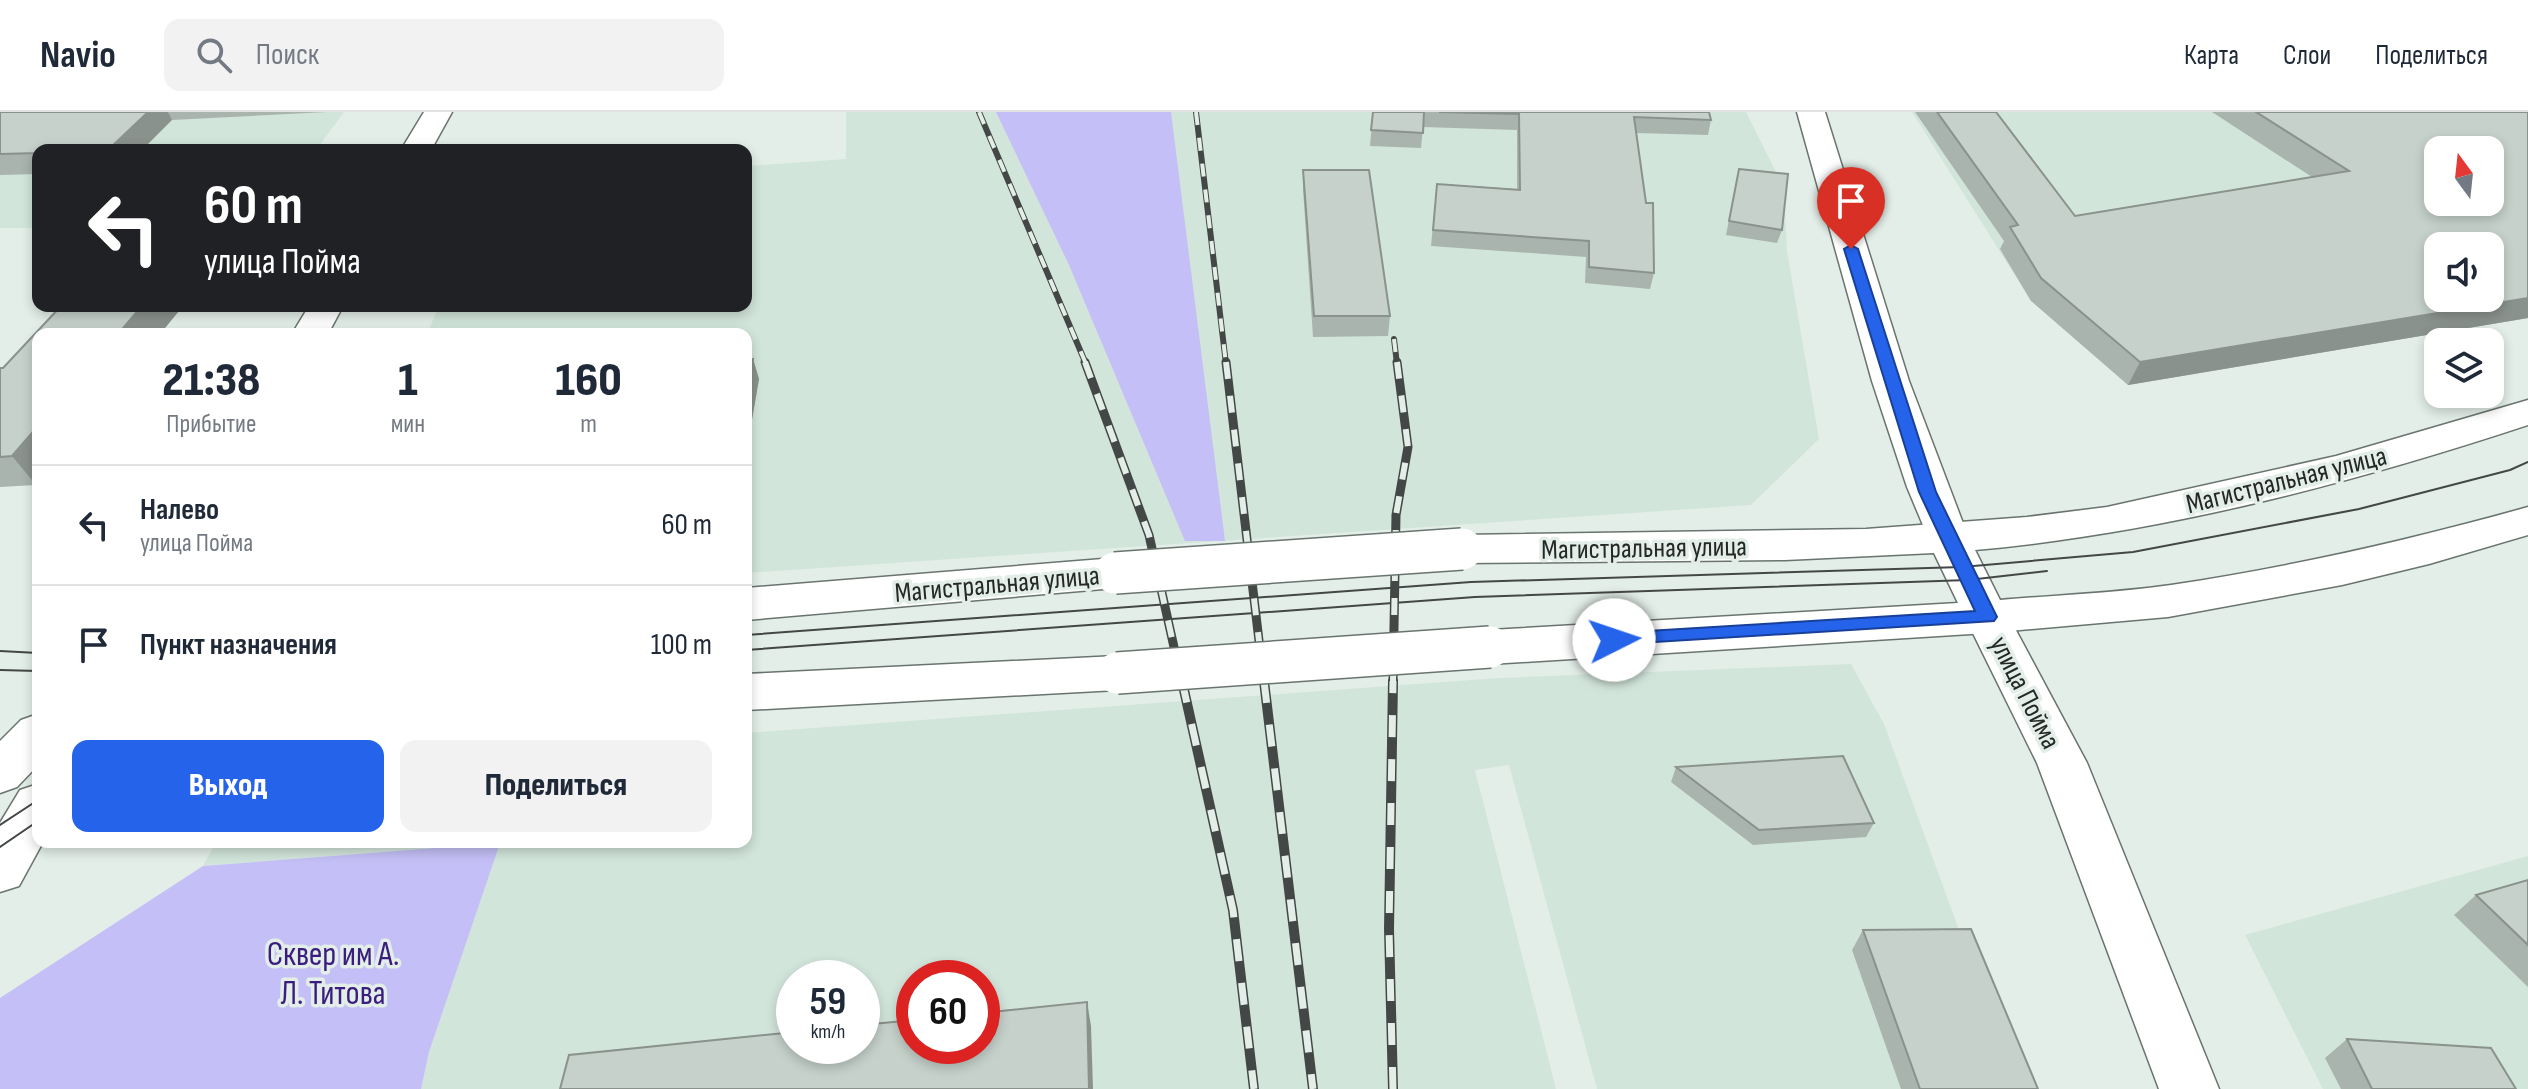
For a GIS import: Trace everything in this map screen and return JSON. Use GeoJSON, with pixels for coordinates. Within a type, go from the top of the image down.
{"type":"FeatureCollection","features":[{"type":"Feature","properties":{"kind":"main road"},"geometry":{"type":"LineString","coordinates":[[419,144],[438,112]]}},
{"type":"Feature","properties":{"kind":"main road","name":"улица Пойма"},"geometry":{"type":"LineString","coordinates":[[1811,112],[1927,492],[2062,763],[2189,1089]]}},
{"type":"Feature","properties":{"kind":"main road","name":"Магистральная улица"},"geometry":{"type":"LineString","coordinates":[[752,603],[1115,573],[1462,549],[1872,544],[1948,539],[2125,517],[2314,476],[2454,437],[2528,412]]}},
{"type":"Feature","properties":{"kind":"main road"},"geometry":{"type":"LineString","coordinates":[[752,692],[1117,673],[1987,617],[2168,601],[2342,570],[2429,550],[2528,521]]}},
{"type":"Feature","properties":{"kind":"main road"},"geometry":{"type":"LineString","coordinates":[[0,773],[32,739]]}},
{"type":"Feature","properties":{"kind":"main road"},"geometry":{"type":"LineString","coordinates":[[0,870],[32,814]]}},
{"type":"Feature","properties":{"kind":"shaded area"},"geometry":{"type":"Polygon","coordinates":[[[0,112],[344,112],[320,144],[32,144],[32,228],[0,228],[0,112]]]}},
{"type":"Feature","properties":{"kind":"shaded area"},"geometry":{"type":"Polygon","coordinates":[[[846,112],[1746,112],[1784,188],[1787,251],[1819,439],[1751,505],[752,573],[752,328],[430,328],[436,312],[752,312],[752,166],[846,159],[846,112]]]}},
{"type":"Feature","properties":{"kind":"shaded area"},"geometry":{"type":"Polygon","coordinates":[[[1912,112],[2528,112],[2528,318],[2468,328],[2424,328],[2424,335],[2128,385],[2031,301],[1912,112]]]}},
{"type":"Feature","properties":{"kind":"shaded area"},"geometry":{"type":"Polygon","coordinates":[[[1851,664],[1884,724],[2017,1089],[1597,1089],[1509,765],[1475,770],[1556,1089],[421,1089],[429,1052],[497,848],[752,848],[752,733],[1498,678],[1851,664]]]}},
{"type":"Feature","properties":{"kind":"shaded area"},"geometry":{"type":"Polygon","coordinates":[[[213,848],[435,848],[203,866],[213,848]]]}},
{"type":"Feature","properties":{"kind":"shaded area"},"geometry":{"type":"Polygon","coordinates":[[[2528,856],[2528,1089],[2323,1089],[2245,935],[2528,856]]]}},
{"type":"Feature","properties":{"kind":"green space"},"geometry":{"type":"Polygon","coordinates":[[[996,112],[1171,112],[1225,541],[1185,541],[1069,265],[996,112]]]}},
{"type":"Feature","properties":{"kind":"green space","name":"Сквер им А. Л. Титова"},"geometry":{"type":"Polygon","coordinates":[[[435,848],[498,848],[429,1052],[421,1089],[0,1089],[0,998],[203,866],[435,848]]]}},
{"type":"Feature","properties":{"kind":"building"},"geometry":{"type":"Polygon","coordinates":[[[0,112],[148,112],[114,144],[32,144],[32,153],[0,154],[0,112]]]}},
{"type":"Feature","properties":{"kind":"building"},"geometry":{"type":"Polygon","coordinates":[[[1373,112],[1424,112],[1423,133],[1371,130],[1373,112]]]}},
{"type":"Feature","properties":{"kind":"building"},"geometry":{"type":"Polygon","coordinates":[[[1439,112],[1709,112],[1711,120],[1634,117],[1646,203],[1653,203],[1654,273],[1589,267],[1589,241],[1433,230],[1437,184],[1520,190],[1519,114],[1439,112]]]}},
{"type":"Feature","properties":{"kind":"building"},"geometry":{"type":"Polygon","coordinates":[[[1937,112],[1996,112],[2075,216],[2349,171],[2256,112],[2528,112],[2528,298],[2504,302],[2504,232],[2424,232],[2424,312],[2443,312],[2140,362],[2041,278],[2010,227],[2018,225],[1937,112]]]}},
{"type":"Feature","properties":{"kind":"building"},"geometry":{"type":"Polygon","coordinates":[[[1739,169],[1788,174],[1782,230],[1729,221],[1739,169]]]}},
{"type":"Feature","properties":{"kind":"building"},"geometry":{"type":"Polygon","coordinates":[[[1303,170],[1369,170],[1390,316],[1314,316],[1303,170]]]}},
{"type":"Feature","properties":{"kind":"building"},"geometry":{"type":"Polygon","coordinates":[[[55,312],[137,312],[123,328],[40,328],[55,312]]]}},
{"type":"Feature","properties":{"kind":"building"},"geometry":{"type":"Polygon","coordinates":[[[32,337],[32,433],[12,456],[0,457],[0,368],[32,337]]]}},
{"type":"Feature","properties":{"kind":"building"},"geometry":{"type":"Polygon","coordinates":[[[1843,756],[1874,823],[1759,830],[1676,767],[1843,756]]]}},
{"type":"Feature","properties":{"kind":"building"},"geometry":{"type":"Polygon","coordinates":[[[2528,880],[2528,945],[2476,895],[2528,880]]]}},
{"type":"Feature","properties":{"kind":"building"},"geometry":{"type":"Polygon","coordinates":[[[1971,929],[2038,1089],[1920,1089],[1863,930],[1971,929]]]}},
{"type":"Feature","properties":{"kind":"building"},"geometry":{"type":"Polygon","coordinates":[[[1087,1002],[1089,1089],[560,1089],[569,1055],[776,1034],[776,1064],[880,1064],[880,1023],[896,1022],[896,1064],[1000,1064],[1000,1011],[1087,1002]]]}},
{"type":"Feature","properties":{"kind":"building"},"geometry":{"type":"Polygon","coordinates":[[[2347,1039],[2491,1048],[2516,1089],[2372,1089],[2347,1039]]]}},
{"type":"Feature","properties":{"kind":"tram line"},"geometry":{"type":"LineString","coordinates":[[752,635],[1471,582],[1962,567],[2133,552],[2359,509],[2510,470],[2528,462]]}},
{"type":"Feature","properties":{"kind":"tram line"},"geometry":{"type":"LineString","coordinates":[[752,650],[1475,597],[1968,580],[2047,571]]}},
{"type":"Feature","properties":{"kind":"tram line"},"geometry":{"type":"LineString","coordinates":[[0,651],[32,653]]}},
{"type":"Feature","properties":{"kind":"tram line"},"geometry":{"type":"LineString","coordinates":[[0,670],[32,671]]}},
{"type":"Feature","properties":{"kind":"tram line"},"geometry":{"type":"LineString","coordinates":[[0,825],[32,804]]}},
{"type":"Feature","properties":{"kind":"tram line"},"geometry":{"type":"LineString","coordinates":[[0,847],[32,825]]}},
{"type":"Feature","properties":{"kind":"railway"},"geometry":{"type":"LineString","coordinates":[[979,112],[1086,364]]}},
{"type":"Feature","properties":{"kind":"railway"},"geometry":{"type":"LineString","coordinates":[[1196,112],[1226,364]]}},
{"type":"Feature","properties":{"kind":"railway"},"geometry":{"type":"LineString","coordinates":[[1394,339],[1397,364]]}},
{"type":"Feature","properties":{"kind":"railway"},"geometry":{"type":"LineString","coordinates":[[1085,362],[1149,535],[1182,683]]}},
{"type":"Feature","properties":{"kind":"railway"},"geometry":{"type":"LineString","coordinates":[[1226,362],[1264,683]]}},
{"type":"Feature","properties":{"kind":"railway"},"geometry":{"type":"LineString","coordinates":[[1393,683],[1396,515],[1408,447],[1397,362]]}},
{"type":"Feature","properties":{"kind":"railway"},"geometry":{"type":"LineString","coordinates":[[1182,681],[1233,910],[1254,1089]]}},
{"type":"Feature","properties":{"kind":"railway"},"geometry":{"type":"LineString","coordinates":[[1264,681],[1313,1089]]}},
{"type":"Feature","properties":{"kind":"railway"},"geometry":{"type":"LineString","coordinates":[[1393,681],[1389,929],[1393,1089]]}},
{"type":"Feature","properties":{"kind":"route"},"geometry":{"type":"LineString","coordinates":[[1614,640],[1987,617],[1927,492],[1851,249]]}}]}
